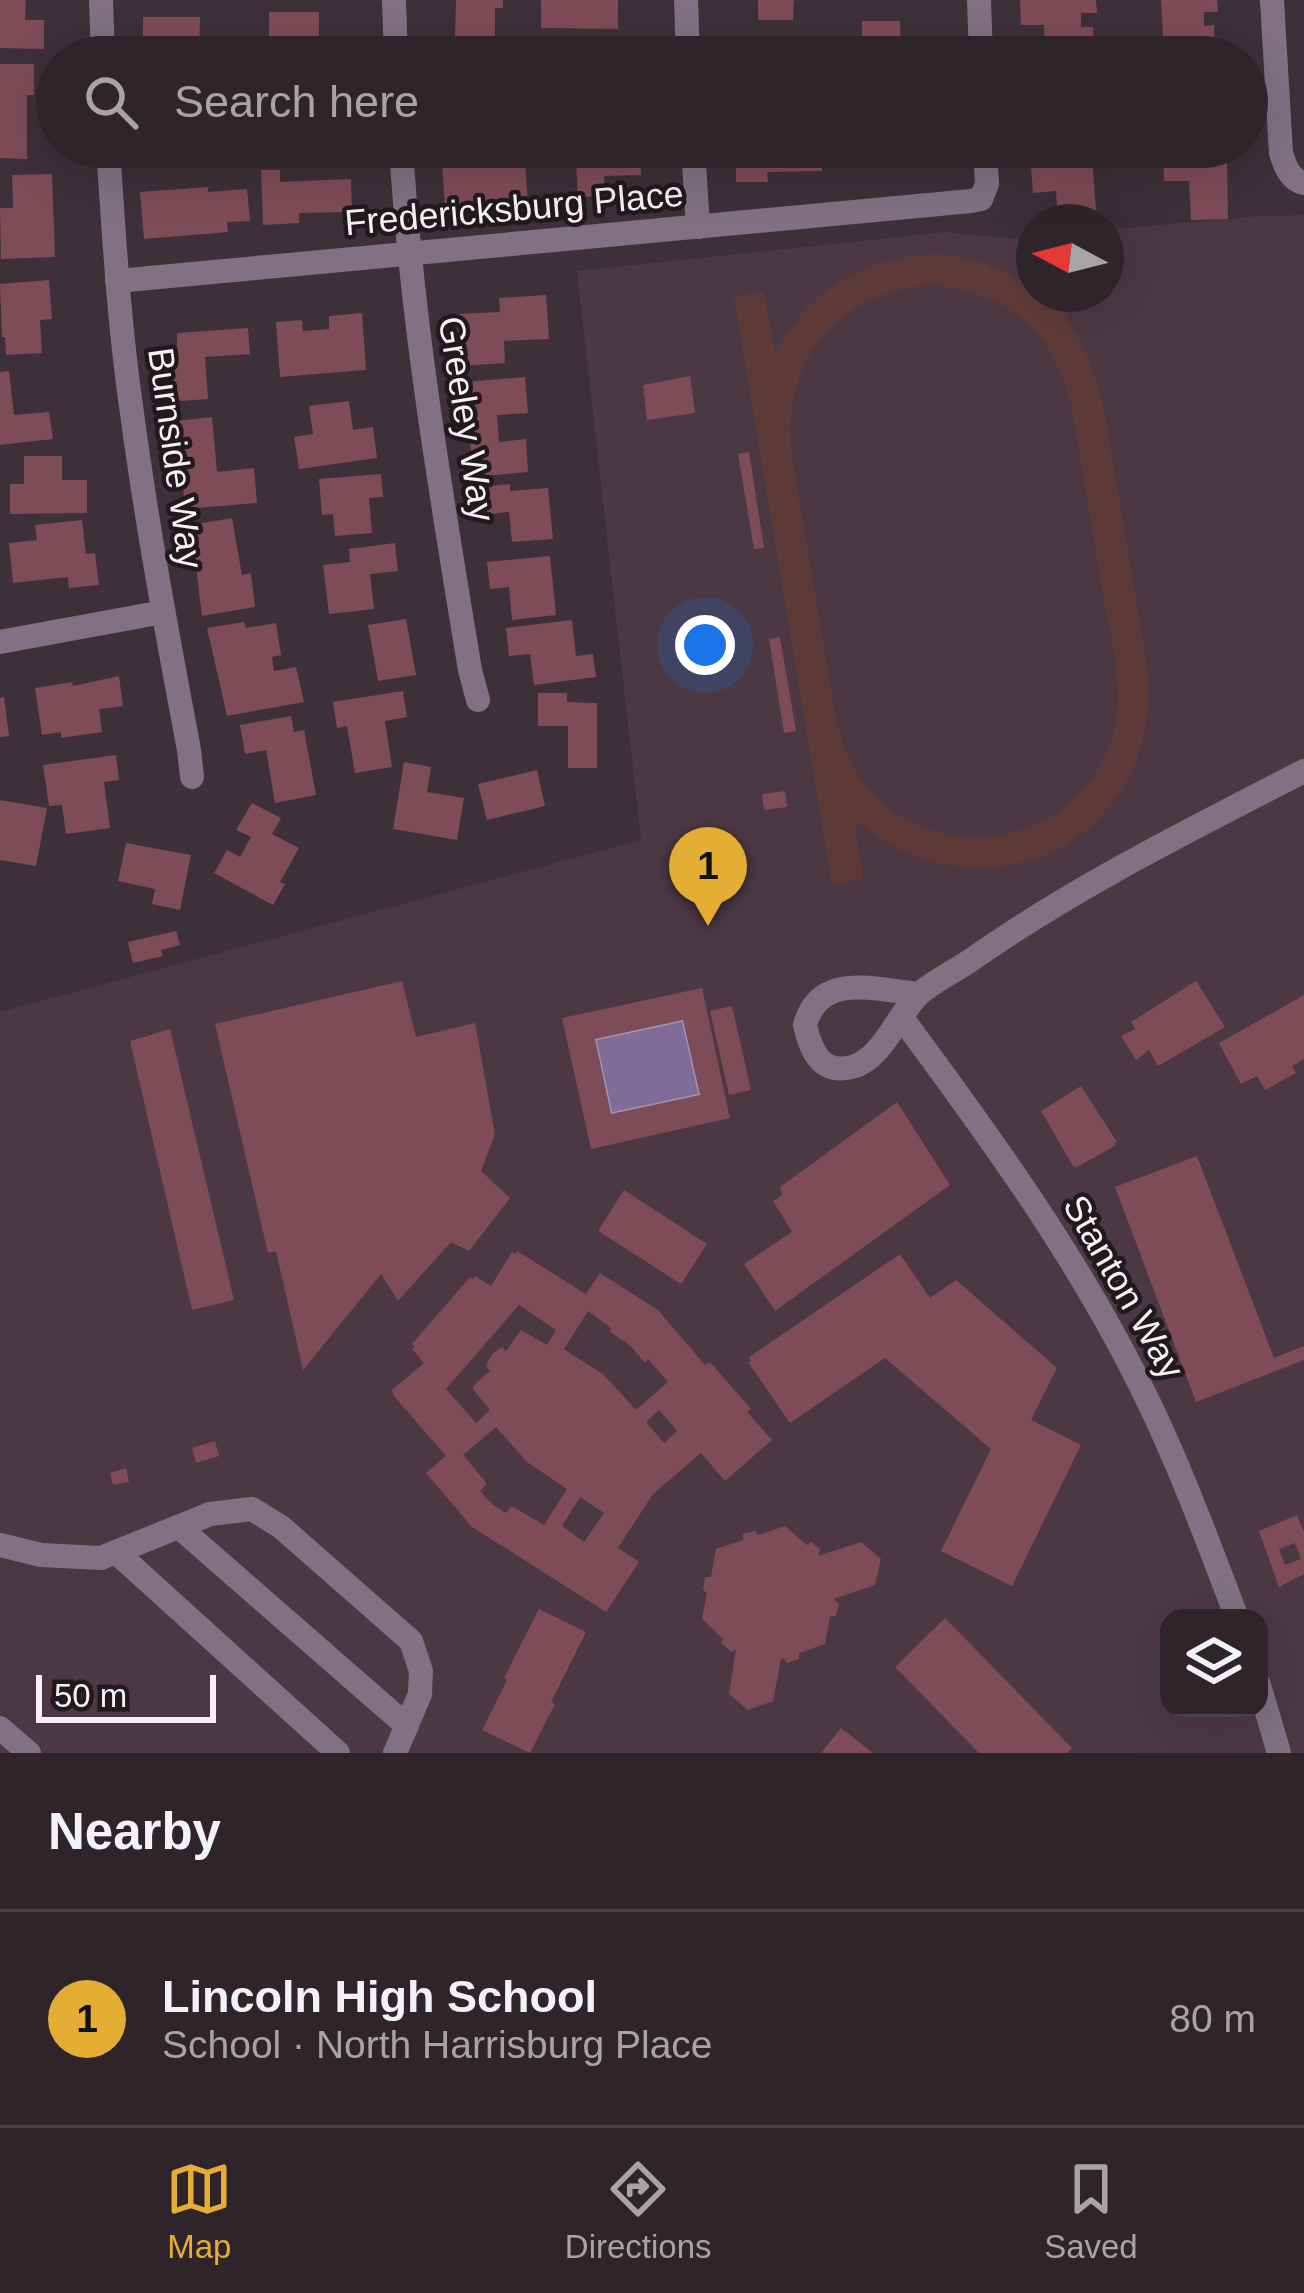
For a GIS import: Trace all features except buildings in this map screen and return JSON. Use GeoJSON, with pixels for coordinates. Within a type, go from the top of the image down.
{"type":"FeatureCollection","features":[{"type":"Feature","properties":{"kind":"street"},"geometry":{"type":"LineString","coordinates":[[101,0],[102,36]]}},
{"type":"Feature","properties":{"kind":"street"},"geometry":{"type":"LineString","coordinates":[[394,0],[395,36]]}},
{"type":"Feature","properties":{"kind":"street"},"geometry":{"type":"LineString","coordinates":[[686,0],[687,36]]}},
{"type":"Feature","properties":{"kind":"street"},"geometry":{"type":"LineString","coordinates":[[979,0],[980,36]]}},
{"type":"Feature","properties":{"kind":"street"},"geometry":{"type":"LineString","coordinates":[[1272,0],[1281,153],[1286,169],[1299,180]]}},
{"type":"Feature","properties":{"kind":"street","name":"Burnside Way"},"geometry":{"type":"LineString","coordinates":[[109,168],[131,409],[192,777]]}},
{"type":"Feature","properties":{"kind":"street","name":"Greeley Way"},"geometry":{"type":"LineString","coordinates":[[403,168],[426,403],[478,700]]}},
{"type":"Feature","properties":{"kind":"street"},"geometry":{"type":"LineString","coordinates":[[694,168],[698,227]]}},
{"type":"Feature","properties":{"kind":"street","name":"Fredericksburg Place"},"geometry":{"type":"LineString","coordinates":[[117,281],[971,201],[981,199],[985,192],[985,168]]}},
{"type":"Feature","properties":{"kind":"street"},"geometry":{"type":"LineString","coordinates":[[0,642],[163,612]]}},
{"type":"Feature","properties":{"kind":"street"},"geometry":{"type":"LineString","coordinates":[[919,994],[841,988],[827,993],[814,1003],[805,1025],[814,1055],[824,1066],[848,1068],[862,1063],[919,994],[1024,923],[1304,771]]}},
{"type":"Feature","properties":{"kind":"street","name":"Stanton Way"},"geometry":{"type":"LineString","coordinates":[[902,1018],[1041,1212],[1090,1293],[1152,1408],[1233,1609]]}},
{"type":"Feature","properties":{"kind":"street"},"geometry":{"type":"LineString","coordinates":[[0,1545],[41,1555],[101,1558],[211,1514],[252,1509],[281,1527],[411,1641],[421,1671],[419,1694],[395,1753]]}},
{"type":"Feature","properties":{"kind":"street"},"geometry":{"type":"LineString","coordinates":[[179,1526],[407,1726]]}},
{"type":"Feature","properties":{"kind":"street"},"geometry":{"type":"LineString","coordinates":[[116,1552],[338,1753]]}},
{"type":"Feature","properties":{"kind":"street"},"geometry":{"type":"LineString","coordinates":[[1268,1716],[1279,1753]]}},
{"type":"Feature","properties":{"kind":"street"},"geometry":{"type":"LineString","coordinates":[[0,1728],[28,1753]]}},
{"type":"Feature","properties":{"kind":"shaded area"},"geometry":{"type":"Polygon","coordinates":[[[1304,215],[1304,1753],[0,1753],[0,1012],[641,840],[577,271],[946,232],[1016,239],[1016,312],[1124,312],[1124,228],[1304,215]]]}},
{"type":"Feature","properties":{"kind":"shaded area"},"geometry":{"type":"Polygon","coordinates":[[[932,254],[973,260],[1016,278],[1016,312],[1062,312],[1069,321],[1102,398],[1147,666],[1148,701],[1141,747],[1115,799],[1086,830],[1052,852],[1013,865],[972,868],[931,861],[891,845],[854,819],[863,879],[832,885],[734,297],[764,292],[775,352],[822,294],[882,263],[932,254]],[[932,285],[899,290],[844,316],[807,360],[791,418],[791,452],[836,719],[851,762],[866,785],[898,814],[934,831],[973,837],[1011,833],[1047,818],[1078,795],[1102,762],[1116,722],[1118,690],[1063,378],[1052,355],[1023,319],[983,296],[932,285]]]}},
{"type":"Feature","properties":{"kind":"shaded area"},"geometry":{"type":"Polygon","coordinates":[[[683,1020],[700,1095],[611,1114],[595,1039],[683,1020]]]}},
{"type":"Feature","properties":{"kind":"place","name":"Lincoln High School"},"geometry":{"type":"Point","coordinates":[708,926]}}]}
